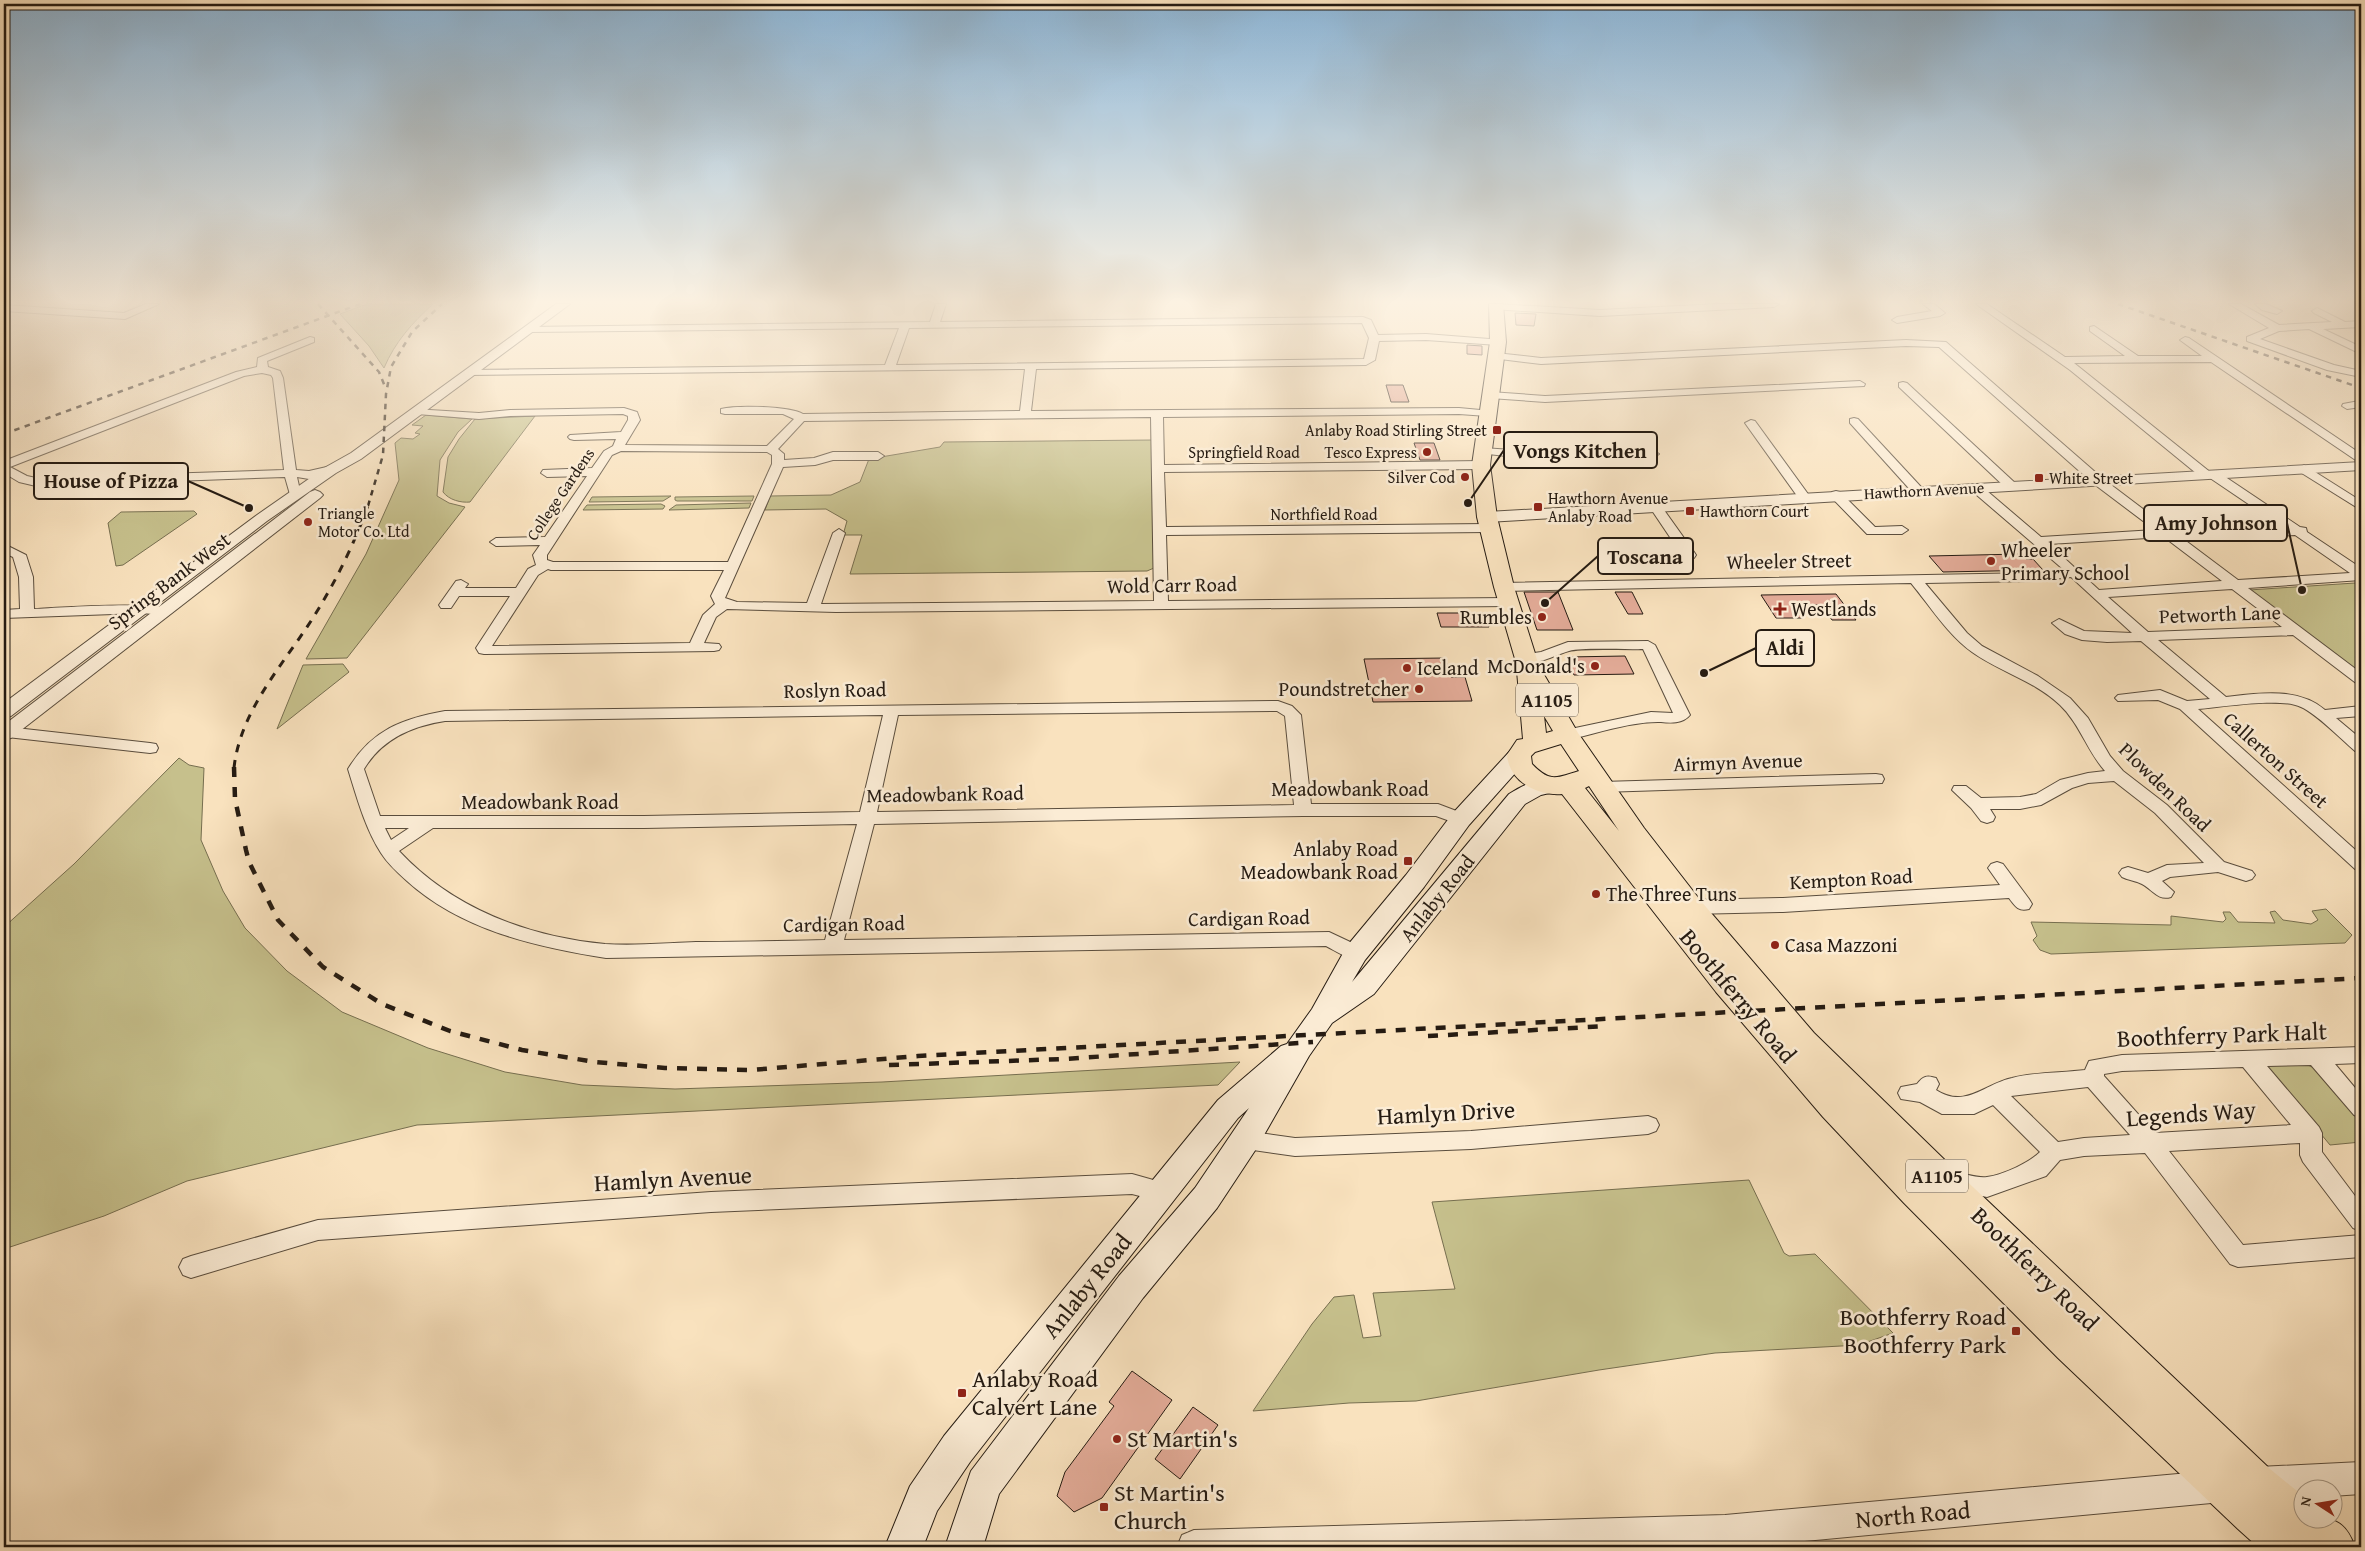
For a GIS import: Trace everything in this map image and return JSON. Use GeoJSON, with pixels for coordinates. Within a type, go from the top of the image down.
{"type":"FeatureCollection","features":[{"type":"Feature","properties":{"kind":"main road","name":"A1105"},"geometry":{"type":"LineString","coordinates":[[1493,376],[1482,458],[1488,523],[1526,662],[1576,768],[1542,783],[1525,773],[1520,766],[1527,749],[1529,700],[1526,662]]}},
{"type":"Feature","properties":{"kind":"main road"},"geometry":{"type":"LineString","coordinates":[[1527,749],[1554,742],[1566,746],[1576,768]]}},
{"type":"Feature","properties":{"kind":"main road","name":"Anlaby Road"},"geometry":{"type":"LineString","coordinates":[[964,1547],[984,1484],[1130,1288],[1196,1212],[1246,1140],[1299,1048],[1322,1016],[1356,952],[1415,881],[1461,819],[1527,749]]}},
{"type":"Feature","properties":{"kind":"main road","name":"Boothferry Road"},"geometry":{"type":"LineString","coordinates":[[1576,768],[1803,1042],[1942,1180],[1984,1202],[2256,1483],[2334,1547]]}},
{"type":"Feature","properties":{"kind":"main road","name":"Boothferry Road"},"geometry":{"type":"LineString","coordinates":[[1576,768],[1686,935],[1781,1048],[1883,1160],[2087,1362],[2220,1486],[2290,1547]]}},
{"type":"Feature","properties":{"kind":"main road","name":"Anlaby Road"},"geometry":{"type":"LineString","coordinates":[[1322,1016],[1365,986],[1517,800],[1534,789],[1576,768]]}},
{"type":"Feature","properties":{"kind":"main road","name":"Anlaby Road"},"geometry":{"type":"LineString","coordinates":[[904,1547],[923,1499],[957,1449],[1228,1109],[1299,1048]]}},
{"type":"Feature","properties":{"kind":"street"},"geometry":{"type":"LineString","coordinates":[[4,467],[234,376]]}},
{"type":"Feature","properties":{"kind":"street"},"geometry":{"type":"LineString","coordinates":[[277,376],[290,473],[295,495]]}},
{"type":"Feature","properties":{"kind":"street","name":"Spring Bank West"},"geometry":{"type":"LineString","coordinates":[[419,410],[447,376]]}},
{"type":"Feature","properties":{"kind":"street","name":"Spring Bank West"},"geometry":{"type":"LineString","coordinates":[[4,712],[295,495],[331,470],[356,456],[466,376]]}},
{"type":"Feature","properties":{"kind":"street"},"geometry":{"type":"LineString","coordinates":[[1024,415],[1030,376]]}},
{"type":"Feature","properties":{"kind":"street"},"geometry":{"type":"LineString","coordinates":[[1979,376],[2098,481],[2361,680]]}},
{"type":"Feature","properties":{"kind":"street"},"geometry":{"type":"LineString","coordinates":[[2083,376],[2210,475],[2301,531],[2361,575]]}},
{"type":"Feature","properties":{"kind":"street"},"geometry":{"type":"LineString","coordinates":[[2241,376],[2361,459]]}},
{"type":"Feature","properties":{"kind":"street"},"geometry":{"type":"LineString","coordinates":[[726,410],[783,411],[792,412],[801,418],[824,416],[1459,411],[1489,404],[1545,400],[1860,384]]}},
{"type":"Feature","properties":{"kind":"street"},"geometry":{"type":"LineString","coordinates":[[1904,385],[2010,486]]}},
{"type":"Feature","properties":{"kind":"street"},"geometry":{"type":"LineString","coordinates":[[419,410],[480,416],[510,413],[624,411],[633,414],[634,420],[622,441]]}},
{"type":"Feature","properties":{"kind":"street"},"geometry":{"type":"LineString","coordinates":[[1157,414],[1161,605]]}},
{"type":"Feature","properties":{"kind":"street"},"geometry":{"type":"LineString","coordinates":[[770,449],[784,440],[801,418]]}},
{"type":"Feature","properties":{"kind":"street"},"geometry":{"type":"LineString","coordinates":[[1854,421],[1918,491]]}},
{"type":"Feature","properties":{"kind":"street"},"geometry":{"type":"LineString","coordinates":[[1751,423],[1804,497]]}},
{"type":"Feature","properties":{"kind":"street"},"geometry":{"type":"LineString","coordinates":[[573,438],[622,441],[678,448],[770,449],[778,454],[778,464],[718,596],[718,600],[724,604],[744,607],[812,606],[836,608]]}},
{"type":"Feature","properties":{"kind":"street","name":"College Gardens"},"geometry":{"type":"LineString","coordinates":[[620,567],[547,564],[541,562],[540,555],[608,453],[622,441]]}},
{"type":"Feature","properties":{"kind":"street","name":"Springfield Road"},"geometry":{"type":"LineString","coordinates":[[1157,469],[1653,454]]}},
{"type":"Feature","properties":{"kind":"street","name":"Spring Bank West"},"geometry":{"type":"LineString","coordinates":[[5,733],[286,519],[330,482],[356,456]]}},
{"type":"Feature","properties":{"kind":"street"},"geometry":{"type":"LineString","coordinates":[[778,464],[815,461],[834,456],[878,456]]}},
{"type":"Feature","properties":{"kind":"street","name":"Hawthorn Avenue"},"geometry":{"type":"LineString","coordinates":[[1488,523],[1655,506],[2361,466]]}},
{"type":"Feature","properties":{"kind":"street"},"geometry":{"type":"LineString","coordinates":[[4,467],[23,480],[36,482],[290,473],[309,475],[331,470]]}},
{"type":"Feature","properties":{"kind":"street"},"geometry":{"type":"LineString","coordinates":[[2304,469],[2361,506]]}},
{"type":"Feature","properties":{"kind":"street"},"geometry":{"type":"LineString","coordinates":[[547,474],[595,472]]}},
{"type":"Feature","properties":{"kind":"street"},"geometry":{"type":"LineString","coordinates":[[1976,488],[2075,573],[2080,580],[2144,637],[2224,703]]}},
{"type":"Feature","properties":{"kind":"street"},"geometry":{"type":"LineString","coordinates":[[1836,496],[1872,531],[1902,530]]}},
{"type":"Feature","properties":{"kind":"street"},"geometry":{"type":"LineString","coordinates":[[1655,506],[1687,552],[1669,550]]}},
{"type":"Feature","properties":{"kind":"street","name":"Northfield Road"},"geometry":{"type":"LineString","coordinates":[[1158,531],[1488,523]]}},
{"type":"Feature","properties":{"kind":"street"},"geometry":{"type":"LineString","coordinates":[[2036,541],[2301,531]]}},
{"type":"Feature","properties":{"kind":"street"},"geometry":{"type":"LineString","coordinates":[[812,606],[839,533]]}},
{"type":"Feature","properties":{"kind":"street"},"geometry":{"type":"LineString","coordinates":[[496,542],[550,541]]}},
{"type":"Feature","properties":{"kind":"street"},"geometry":{"type":"LineString","coordinates":[[4,548],[20,555],[26,577],[27,613]]}},
{"type":"Feature","properties":{"kind":"street","name":"College Gardens"},"geometry":{"type":"LineString","coordinates":[[547,564],[533,572],[483,648],[484,650],[695,647]]}},
{"type":"Feature","properties":{"kind":"street"},"geometry":{"type":"LineString","coordinates":[[620,567],[733,566]]}},
{"type":"Feature","properties":{"kind":"street","name":"Wheeler Street"},"geometry":{"type":"LineString","coordinates":[[1506,594],[1914,578],[2037,577],[2075,573]]}},
{"type":"Feature","properties":{"kind":"street"},"geometry":{"type":"LineString","coordinates":[[2096,594],[2361,575]]}},
{"type":"Feature","properties":{"kind":"street","name":"Plowden Road"},"geometry":{"type":"LineString","coordinates":[[1914,578],[1962,636],[1977,649],[2033,679],[2065,701],[2083,722],[2103,759],[2117,775],[2161,809],[2218,866],[2246,875]]}},
{"type":"Feature","properties":{"kind":"street"},"geometry":{"type":"LineString","coordinates":[[446,605],[458,587],[520,592]]}},
{"type":"Feature","properties":{"kind":"street","name":"Wold Carr Road"},"geometry":{"type":"LineString","coordinates":[[836,608],[1161,605],[1506,594]]}},
{"type":"Feature","properties":{"kind":"street"},"geometry":{"type":"LineString","coordinates":[[714,647],[695,647],[710,616],[724,604]]}},
{"type":"Feature","properties":{"kind":"street"},"geometry":{"type":"LineString","coordinates":[[4,614],[141,609],[165,611]]}},
{"type":"Feature","properties":{"kind":"street","name":"Petworth Lane"},"geometry":{"type":"LineString","coordinates":[[2060,629],[2082,636],[2144,637],[2297,631]]}},
{"type":"Feature","properties":{"kind":"street"},"geometry":{"type":"LineString","coordinates":[[1526,662],[1568,646],[1648,646],[1682,715],[1675,718],[1651,717],[1576,768]]}},
{"type":"Feature","properties":{"kind":"street","name":"Callerton Street"},"geometry":{"type":"LineString","coordinates":[[2123,698],[2160,696],[2185,706],[2361,866]]}},
{"type":"Feature","properties":{"kind":"street","name":"Callerton Street"},"geometry":{"type":"LineString","coordinates":[[2185,706],[2283,700],[2307,704],[2322,715]]}},
{"type":"Feature","properties":{"kind":"street","name":"Roslyn Road"},"geometry":{"type":"LineString","coordinates":[[376,822],[356,769],[363,755],[377,741],[401,727],[425,719],[445,716],[892,710],[1278,706],[1287,709],[1294,715],[1303,810]]}},
{"type":"Feature","properties":{"kind":"street"},"geometry":{"type":"LineString","coordinates":[[833,946],[868,816],[892,710]]}},
{"type":"Feature","properties":{"kind":"street"},"geometry":{"type":"LineString","coordinates":[[2322,715],[2361,711]]}},
{"type":"Feature","properties":{"kind":"street"},"geometry":{"type":"LineString","coordinates":[[2322,715],[2361,747]]}},
{"type":"Feature","properties":{"kind":"street"},"geometry":{"type":"LineString","coordinates":[[5,733],[150,748]]}},
{"type":"Feature","properties":{"kind":"street","name":"Airmyn Avenue"},"geometry":{"type":"LineString","coordinates":[[1576,768],[1876,779]]}},
{"type":"Feature","properties":{"kind":"street"},"geometry":{"type":"LineString","coordinates":[[1960,790],[1982,810],[2041,799],[2066,784],[2088,778],[2117,775]]}},
{"type":"Feature","properties":{"kind":"street","name":"Meadowbank Road"},"geometry":{"type":"LineString","coordinates":[[376,822],[427,824],[644,822],[868,816],[1303,810],[1438,810],[1461,819]]}},
{"type":"Feature","properties":{"kind":"street","name":"Cardigan Road"},"geometry":{"type":"LineString","coordinates":[[376,822],[388,850],[421,886],[460,909],[517,932],[559,944],[606,951],[1329,939],[1356,952]]}},
{"type":"Feature","properties":{"kind":"street"},"geometry":{"type":"LineString","coordinates":[[388,850],[427,824]]}},
{"type":"Feature","properties":{"kind":"street"},"geometry":{"type":"LineString","coordinates":[[2149,880],[2167,871],[2203,869],[2218,866]]}},
{"type":"Feature","properties":{"kind":"street","name":"Kempton Road"},"geometry":{"type":"LineString","coordinates":[[1690,907],[2018,898],[1997,868]]}},
{"type":"Feature","properties":{"kind":"street"},"geometry":{"type":"LineString","coordinates":[[2128,874],[2149,880],[2165,892]]}},
{"type":"Feature","properties":{"kind":"street","name":"Boothferry Park Halt"},"geometry":{"type":"LineString","coordinates":[[2093,1078],[2096,1067],[2122,1063],[2361,1054]]}},
{"type":"Feature","properties":{"kind":"street"},"geometry":{"type":"LineString","coordinates":[[2316,1057],[2361,1109]]}},
{"type":"Feature","properties":{"kind":"street","name":"Legends Way"},"geometry":{"type":"LineString","coordinates":[[2247,1058],[2311,1132]]}},
{"type":"Feature","properties":{"kind":"street"},"geometry":{"type":"LineString","coordinates":[[1920,1090],[1942,1105],[1974,1105],[2012,1086],[2093,1078],[2150,1144],[2238,1256],[2361,1246]]}},
{"type":"Feature","properties":{"kind":"street"},"geometry":{"type":"LineString","coordinates":[[1984,1202],[2038,1169],[2054,1152],[1996,1094]]}},
{"type":"Feature","properties":{"kind":"street","name":"Hamlyn Drive"},"geometry":{"type":"LineString","coordinates":[[1246,1140],[1295,1147],[1471,1140],[1648,1125]]}},
{"type":"Feature","properties":{"kind":"street"},"geometry":{"type":"LineString","coordinates":[[2311,1132],[2311,1156],[2361,1221]]}},
{"type":"Feature","properties":{"kind":"street","name":"Legends Way"},"geometry":{"type":"LineString","coordinates":[[2054,1152],[2084,1148],[2311,1132]]}},
{"type":"Feature","properties":{"kind":"street","name":"Hamlyn Avenue"},"geometry":{"type":"LineString","coordinates":[[191,1267],[318,1230],[711,1202],[1132,1184],[1162,1192]]}},
{"type":"Feature","properties":{"kind":"street","name":"North Road"},"geometry":{"type":"LineString","coordinates":[[1194,1547],[1728,1540],[2220,1486],[2361,1478]]}},
{"type":"Feature","properties":{"kind":"shaded area"},"geometry":{"type":"Polygon","coordinates":[[[426,415],[472,419],[458,432],[440,460],[437,496],[449,503],[465,507],[347,658],[306,659],[366,554],[399,480],[395,443],[401,438],[413,439],[420,434],[415,433],[423,426],[412,425],[426,415]]]}},
{"type":"Feature","properties":{"kind":"shaded area"},"geometry":{"type":"Polygon","coordinates":[[[535,416],[470,502],[455,500],[443,492],[448,457],[475,419],[535,416]]]}},
{"type":"Feature","properties":{"kind":"shaded area"},"geometry":{"type":"Polygon","coordinates":[[[1152,440],[1154,568],[1147,571],[850,574],[862,535],[843,535],[847,521],[826,509],[765,510],[770,496],[831,495],[860,482],[869,459],[940,447],[944,442],[1152,440]]]}},
{"type":"Feature","properties":{"kind":"shaded area"},"geometry":{"type":"Polygon","coordinates":[[[671,496],[663,501],[589,502],[592,497],[671,496]]]}},
{"type":"Feature","properties":{"kind":"shaded area"},"geometry":{"type":"Polygon","coordinates":[[[754,496],[752,501],[675,500],[675,497],[754,496]]]}},
{"type":"Feature","properties":{"kind":"shaded area"},"geometry":{"type":"Polygon","coordinates":[[[751,503],[749,508],[669,510],[676,505],[751,503]]]}},
{"type":"Feature","properties":{"kind":"shaded area"},"geometry":{"type":"Polygon","coordinates":[[[661,504],[665,506],[663,509],[583,510],[587,505],[661,504]]]}},
{"type":"Feature","properties":{"kind":"shaded area"},"geometry":{"type":"Polygon","coordinates":[[[194,511],[197,514],[123,565],[116,566],[108,523],[121,512],[194,511]]]}},
{"type":"Feature","properties":{"kind":"shaded area"},"geometry":{"type":"Polygon","coordinates":[[[2361,584],[2361,675],[2249,590],[2361,584]]]}},
{"type":"Feature","properties":{"kind":"shaded area"},"geometry":{"type":"Polygon","coordinates":[[[343,664],[349,672],[277,729],[303,665],[343,664]]]}},
{"type":"Feature","properties":{"kind":"shaded area"},"geometry":{"type":"Polygon","coordinates":[[[179,758],[189,765],[204,768],[201,840],[223,891],[245,928],[287,971],[342,1012],[428,1048],[505,1072],[582,1085],[675,1089],[882,1082],[1240,1062],[1218,1085],[417,1125],[187,1181],[104,1216],[4,1249],[4,927],[74,864],[179,758]]]}},
{"type":"Feature","properties":{"kind":"shaded area"},"geometry":{"type":"Polygon","coordinates":[[[2326,909],[2352,935],[2345,943],[2051,954],[2040,950],[2033,940],[2037,936],[2031,922],[2171,925],[2171,916],[2223,922],[2226,919],[2223,912],[2230,912],[2238,922],[2275,923],[2270,912],[2275,911],[2283,920],[2311,924],[2318,920],[2312,911],[2326,909]]]}},
{"type":"Feature","properties":{"kind":"shaded area"},"geometry":{"type":"Polygon","coordinates":[[[2267,1063],[2304,1063],[2318,1070],[2361,1120],[2361,1142],[2330,1145],[2269,1071],[2267,1063]]]}},
{"type":"Feature","properties":{"kind":"shaded area"},"geometry":{"type":"Polygon","coordinates":[[[1749,1180],[1784,1253],[1789,1256],[1815,1254],[1893,1333],[1859,1345],[1715,1353],[1599,1370],[1416,1401],[1349,1403],[1253,1411],[1312,1324],[1334,1297],[1354,1295],[1363,1338],[1381,1336],[1373,1293],[1455,1289],[1432,1202],[1749,1180]]]}},
{"type":"Feature","properties":{"kind":"building"},"geometry":{"type":"Polygon","coordinates":[[[1386,385],[1403,385],[1409,402],[1391,402],[1386,385]]]}},
{"type":"Feature","properties":{"kind":"building","name":"Tesco Express"},"geometry":{"type":"Polygon","coordinates":[[[1414,443],[1434,443],[1440,460],[1420,460],[1414,443]]]}},
{"type":"Feature","properties":{"kind":"building","name":"Wheeler Primary School"},"geometry":{"type":"Polygon","coordinates":[[[2021,554],[2026,559],[2033,559],[2043,570],[1943,572],[1929,556],[2021,554]]]}},
{"type":"Feature","properties":{"kind":"building"},"geometry":{"type":"Polygon","coordinates":[[[1524,592],[1558,592],[1573,630],[1537,630],[1524,592]]]}},
{"type":"Feature","properties":{"kind":"building"},"geometry":{"type":"Polygon","coordinates":[[[1615,592],[1632,592],[1643,614],[1628,614],[1615,592]]]}},
{"type":"Feature","properties":{"kind":"building","name":"Westlands"},"geometry":{"type":"Polygon","coordinates":[[[1836,594],[1856,620],[1832,620],[1822,605],[1794,605],[1803,618],[1776,618],[1761,595],[1836,594]]]}},
{"type":"Feature","properties":{"kind":"building"},"geometry":{"type":"Polygon","coordinates":[[[1437,613],[1484,613],[1489,627],[1441,627],[1437,613]]]}},
{"type":"Feature","properties":{"kind":"building","name":"McDonald's"},"geometry":{"type":"Polygon","coordinates":[[[1625,656],[1634,674],[1574,675],[1567,657],[1625,656]]]}},
{"type":"Feature","properties":{"kind":"building","name":"Poundstretcher"},"geometry":{"type":"Polygon","coordinates":[[[1445,658],[1451,677],[1465,677],[1472,701],[1373,702],[1364,659],[1445,658]]]}},
{"type":"Feature","properties":{"kind":"building","name":"St Martin's"},"geometry":{"type":"Polygon","coordinates":[[[1132,1371],[1172,1400],[1102,1498],[1074,1512],[1057,1496],[1065,1472],[1114,1406],[1109,1402],[1132,1371]]]}},
{"type":"Feature","properties":{"kind":"building"},"geometry":{"type":"Polygon","coordinates":[[[1193,1407],[1218,1425],[1180,1479],[1155,1459],[1193,1407]]]}},
{"type":"Feature","properties":{"kind":"railway"},"geometry":{"type":"LineString","coordinates":[[4,434],[162,376]]}},
{"type":"Feature","properties":{"kind":"railway"},"geometry":{"type":"LineString","coordinates":[[381,376],[386,389]]}},
{"type":"Feature","properties":{"kind":"railway"},"geometry":{"type":"LineString","coordinates":[[368,506],[383,455],[386,394],[389,376]]}},
{"type":"Feature","properties":{"kind":"railway"},"geometry":{"type":"LineString","coordinates":[[2327,376],[2361,388]]}},
{"type":"Feature","properties":{"kind":"railway"},"geometry":{"type":"LineString","coordinates":[[234,768],[244,728],[253,709],[328,593],[350,550],[368,505]]}},
{"type":"Feature","properties":{"kind":"railway"},"geometry":{"type":"LineString","coordinates":[[234,768],[235,799],[249,862],[278,920],[323,967],[382,1004],[450,1031],[522,1050],[595,1062],[665,1068],[751,1070],[918,1056],[2361,978]]}},
{"type":"Feature","properties":{"kind":"railway"},"geometry":{"type":"LineString","coordinates":[[1428,1036],[1607,1026]]}},
{"type":"Feature","properties":{"kind":"railway"},"geometry":{"type":"LineString","coordinates":[[889,1065],[1064,1059],[1313,1042]]}},
{"type":"Feature","properties":{"kind":"place","name":"Anlaby Road Stirling Street"},"geometry":{"type":"Point","coordinates":[1497,430]}},
{"type":"Feature","properties":{"kind":"place","name":"Tesco Express"},"geometry":{"type":"Point","coordinates":[1427,452]}},
{"type":"Feature","properties":{"kind":"place","name":"Silver Cod"},"geometry":{"type":"Point","coordinates":[1465,477]}},
{"type":"Feature","properties":{"kind":"place","name":"White Street"},"geometry":{"type":"Point","coordinates":[2039,478]}},
{"type":"Feature","properties":{"kind":"place","name":"Vongs Kitchen"},"geometry":{"type":"Point","coordinates":[1468,503]}},
{"type":"Feature","properties":{"kind":"place","name":"Hawthorn Avenue Anlaby Road"},"geometry":{"type":"Point","coordinates":[1538,507]}},
{"type":"Feature","properties":{"kind":"place","name":"House of Pizza"},"geometry":{"type":"Point","coordinates":[249,508]}},
{"type":"Feature","properties":{"kind":"place","name":"Hawthorn Court"},"geometry":{"type":"Point","coordinates":[1690,511]}},
{"type":"Feature","properties":{"kind":"place","name":"Triangle Motor Co. Ltd"},"geometry":{"type":"Point","coordinates":[308,522]}},
{"type":"Feature","properties":{"kind":"place","name":"Wheeler Primary School"},"geometry":{"type":"Point","coordinates":[1991,561]}},
{"type":"Feature","properties":{"kind":"place","name":"Amy Johnson"},"geometry":{"type":"Point","coordinates":[2302,590]}},
{"type":"Feature","properties":{"kind":"place","name":"Toscana"},"geometry":{"type":"Point","coordinates":[1545,603]}},
{"type":"Feature","properties":{"kind":"place","name":"Westlands"},"geometry":{"type":"Point","coordinates":[1780,609]}},
{"type":"Feature","properties":{"kind":"place","name":"Rumbles"},"geometry":{"type":"Point","coordinates":[1542,617]}},
{"type":"Feature","properties":{"kind":"place","name":"McDonald's"},"geometry":{"type":"Point","coordinates":[1595,666]}},
{"type":"Feature","properties":{"kind":"place","name":"Iceland"},"geometry":{"type":"Point","coordinates":[1407,668]}},
{"type":"Feature","properties":{"kind":"place","name":"Aldi"},"geometry":{"type":"Point","coordinates":[1704,673]}},
{"type":"Feature","properties":{"kind":"place","name":"Poundstretcher"},"geometry":{"type":"Point","coordinates":[1419,689]}},
{"type":"Feature","properties":{"kind":"place","name":"Anlaby Road Meadowbank Road"},"geometry":{"type":"Point","coordinates":[1408,861]}},
{"type":"Feature","properties":{"kind":"place","name":"The Three Tuns"},"geometry":{"type":"Point","coordinates":[1596,894]}},
{"type":"Feature","properties":{"kind":"place","name":"Casa Mazzoni"},"geometry":{"type":"Point","coordinates":[1775,945]}},
{"type":"Feature","properties":{"kind":"place","name":"Boothferry Road Boothferry Park"},"geometry":{"type":"Point","coordinates":[2016,1331]}},
{"type":"Feature","properties":{"kind":"place","name":"Anlaby Road Calvert Lane"},"geometry":{"type":"Point","coordinates":[962,1393]}},
{"type":"Feature","properties":{"kind":"place","name":"St Martin's"},"geometry":{"type":"Point","coordinates":[1117,1439]}},
{"type":"Feature","properties":{"kind":"place","name":"St Martin's Church"},"geometry":{"type":"Point","coordinates":[1104,1507]}}]}
